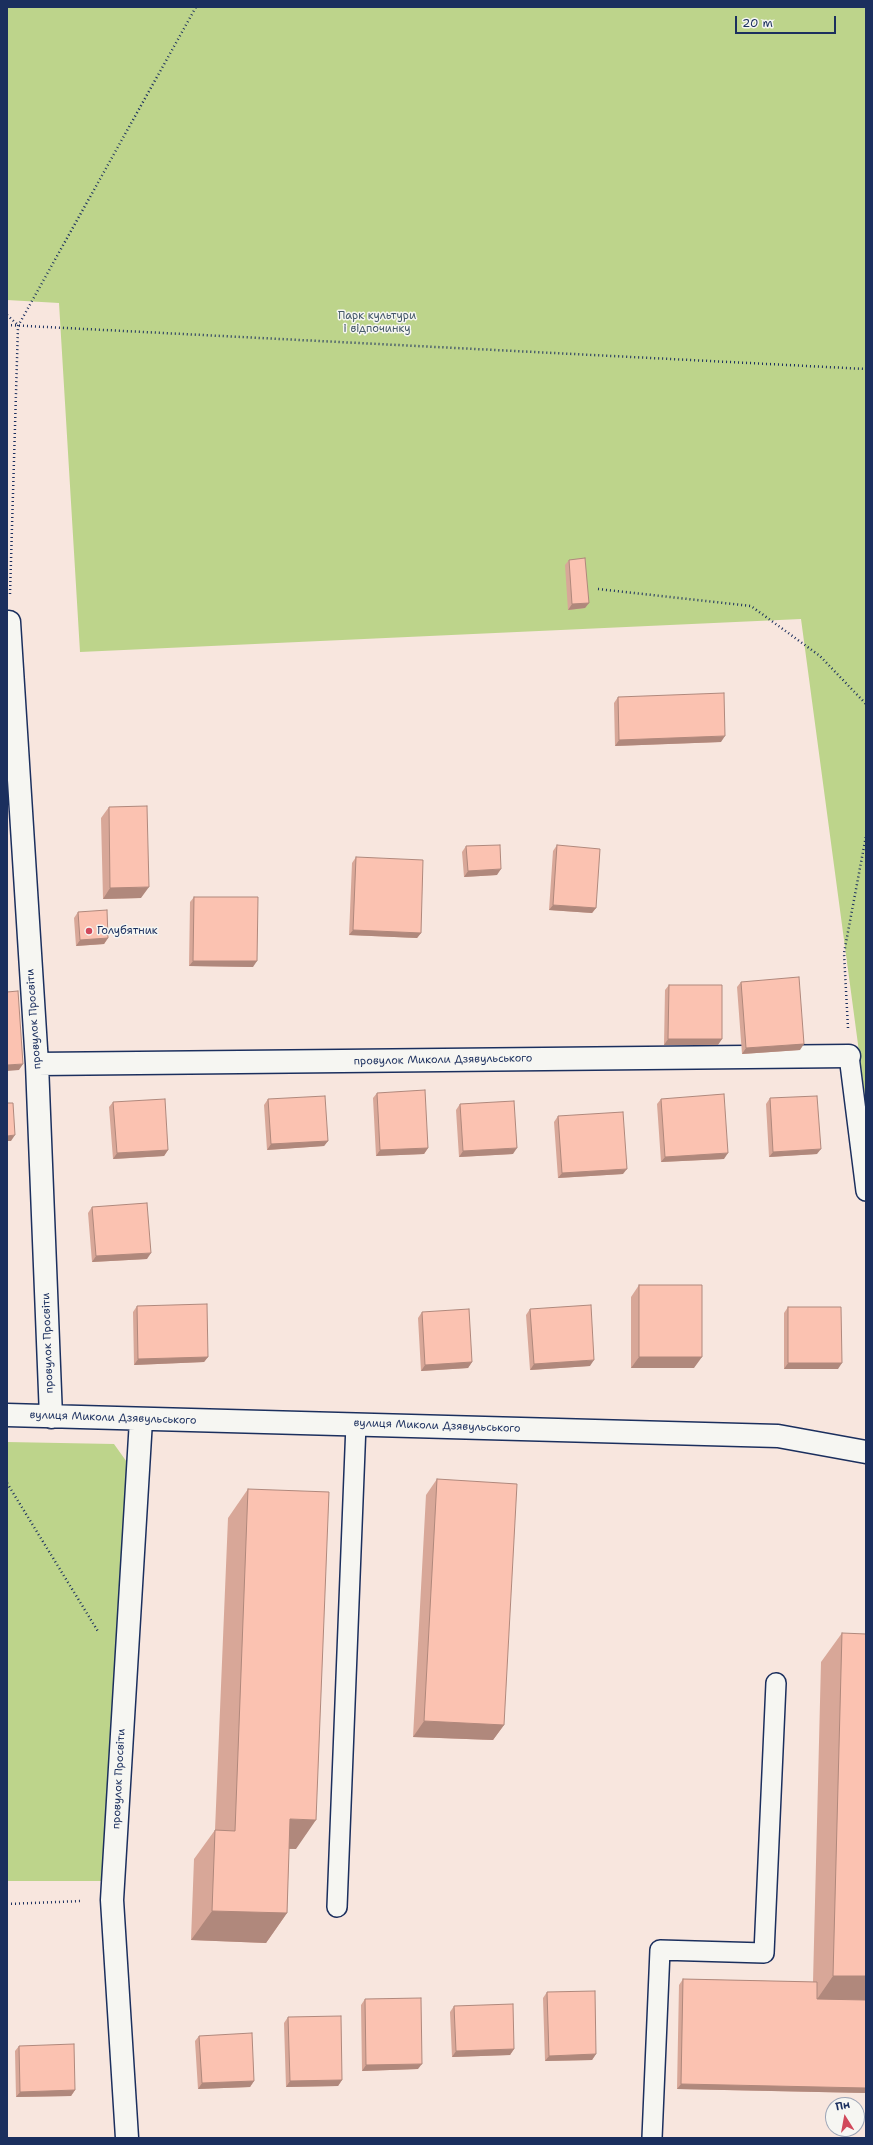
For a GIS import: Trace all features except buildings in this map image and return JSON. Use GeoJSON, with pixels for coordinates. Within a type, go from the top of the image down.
{"type":"FeatureCollection","features":[{"type":"Feature","properties":{"kind":"street","name":"провулок Просвіти"},"geometry":{"type":"LineString","coordinates":[[8,622],[37,1064],[50,1417]]}},
{"type":"Feature","properties":{"kind":"street","name":"провулок Миколи Дзявульського"},"geometry":{"type":"LineString","coordinates":[[37,1064],[849,1056]]}},
{"type":"Feature","properties":{"kind":"street","name":"вулиця Миколи Дзявульського"},"geometry":{"type":"LineString","coordinates":[[7,1415],[140,1420],[356,1424],[778,1436],[866,1452]]}},
{"type":"Feature","properties":{"kind":"street","name":"провулок Просвіти"},"geometry":{"type":"LineString","coordinates":[[127,2138],[112,1900],[140,1420]]}},
{"type":"Feature","properties":{"kind":"lane"},"geometry":{"type":"LineString","coordinates":[[849,1056],[866,1190]]}},
{"type":"Feature","properties":{"kind":"lane"},"geometry":{"type":"LineString","coordinates":[[337,1907],[356,1424]]}},
{"type":"Feature","properties":{"kind":"lane"},"geometry":{"type":"LineString","coordinates":[[652,2138],[660,1950],[764,1953],[776,1683]]}},
{"type":"Feature","properties":{"kind":"path"},"geometry":{"type":"LineString","coordinates":[[8,622],[18,326],[196,7]]}},
{"type":"Feature","properties":{"kind":"path"},"geometry":{"type":"LineString","coordinates":[[7,315],[18,326]]}},
{"type":"Feature","properties":{"kind":"path"},"geometry":{"type":"LineString","coordinates":[[7,325],[866,369]]}},
{"type":"Feature","properties":{"kind":"path"},"geometry":{"type":"LineString","coordinates":[[598,589],[751,606],[820,656],[866,704]]}},
{"type":"Feature","properties":{"kind":"path"},"geometry":{"type":"LineString","coordinates":[[849,1056],[844,953],[866,836]]}},
{"type":"Feature","properties":{"kind":"path"},"geometry":{"type":"LineString","coordinates":[[7,1483],[70,1583],[101,1638]]}},
{"type":"Feature","properties":{"kind":"path"},"geometry":{"type":"LineString","coordinates":[[7,1904],[112,1900]]}},
{"type":"Feature","properties":{"kind":"green space","name":"Парк культури і відпочинку"},"geometry":{"type":"Polygon","coordinates":[[[7,7],[866,7],[866,1104],[801,619],[80,652],[59,303],[7,300],[7,7]]]}},
{"type":"Feature","properties":{"kind":"green space"},"geometry":{"type":"Polygon","coordinates":[[[7,1442],[114,1444],[129,1465],[104,1881],[7,1881],[7,1442]]]}},
{"type":"Feature","properties":{"kind":"place","name":"Голубятник"},"geometry":{"type":"Point","coordinates":[89,931]}}]}
